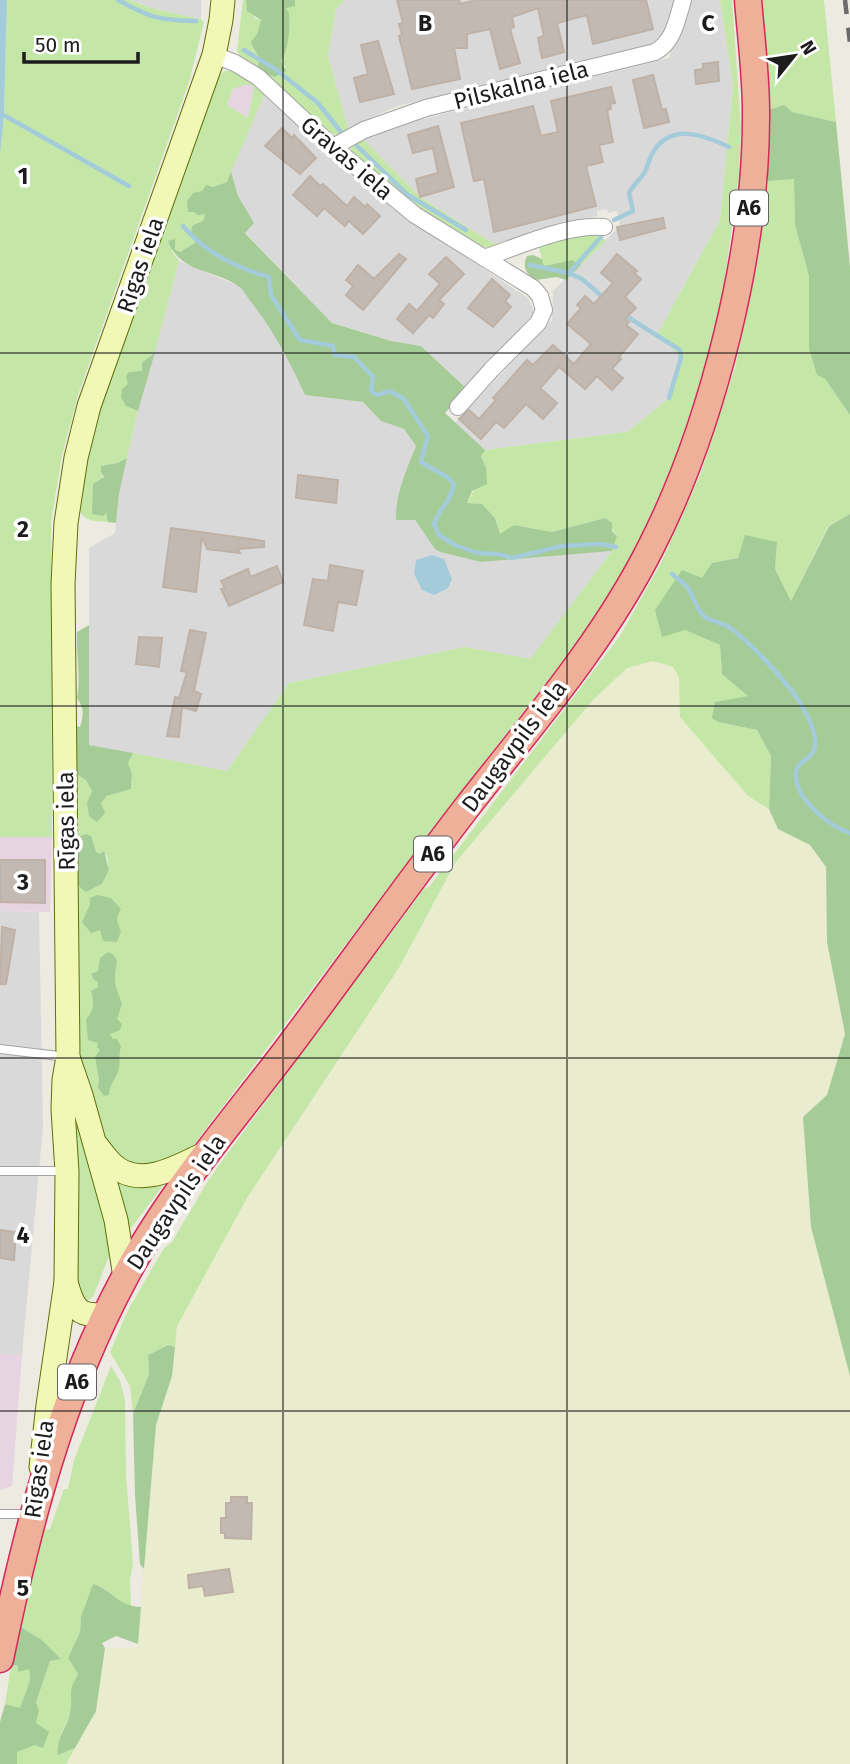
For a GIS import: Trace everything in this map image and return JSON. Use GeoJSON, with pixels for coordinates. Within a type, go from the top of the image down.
{"type":"FeatureCollection","features":[{"type":"Feature","properties":{"kind":"highway","name":"Daugavpils iela"},"geometry":{"type":"LineString","coordinates":[[37,1503],[76,1384],[106,1314],[159,1220],[589,648],[650,549],[677,489],[700,427],[725,337],[746,242],[756,112],[748,0]]}},
{"type":"Feature","properties":{"kind":"highway","name":"Rīgas iela"},"geometry":{"type":"LineString","coordinates":[[0,1659],[37,1503]]}},
{"type":"Feature","properties":{"kind":"main road","name":"Rīgas iela"},"geometry":{"type":"LineString","coordinates":[[37,1503],[66,1282],[64,1080],[68,1057],[63,584],[66,523],[76,458],[89,406],[214,55],[223,0]]}},
{"type":"Feature","properties":{"kind":"main road"},"geometry":{"type":"LineString","coordinates":[[68,1057],[116,1220],[125,1277]]}},
{"type":"Feature","properties":{"kind":"main road"},"geometry":{"type":"LineString","coordinates":[[94,1143],[113,1166],[127,1174],[142,1176],[163,1174],[208,1152]]}},
{"type":"Feature","properties":{"kind":"main road"},"geometry":{"type":"LineString","coordinates":[[66,1282],[78,1311],[91,1316],[106,1314]]}},
{"type":"Feature","properties":{"kind":"street","name":"Pilskalna iela"},"geometry":{"type":"LineString","coordinates":[[333,147],[364,130],[426,108],[655,52],[671,38],[683,0]]}},
{"type":"Feature","properties":{"kind":"street","name":"Gravas iela"},"geometry":{"type":"LineString","coordinates":[[214,55],[235,63],[258,77],[333,147],[415,215],[533,288],[540,296],[544,310],[538,323],[458,407]]}},
{"type":"Feature","properties":{"kind":"street"},"geometry":{"type":"LineString","coordinates":[[484,258],[569,231],[593,226],[604,227]]}},
{"type":"Feature","properties":{"kind":"lane"},"geometry":{"type":"LineString","coordinates":[[0,1049],[68,1057]]}},
{"type":"Feature","properties":{"kind":"lane"},"geometry":{"type":"LineString","coordinates":[[0,1171],[67,1171]]}},
{"type":"Feature","properties":{"kind":"lane"},"geometry":{"type":"LineString","coordinates":[[0,1514],[37,1503]]}},
{"type":"Feature","properties":{"kind":"shaded area"},"geometry":{"type":"Polygon","coordinates":[[[129,0],[201,0],[201,19],[155,9],[129,0]]]}},
{"type":"Feature","properties":{"kind":"shaded area"},"geometry":{"type":"Polygon","coordinates":[[[345,0],[675,0],[668,27],[653,45],[397,106],[348,128],[328,56],[336,9],[345,0]]]}},
{"type":"Feature","properties":{"kind":"shaded area"},"geometry":{"type":"Polygon","coordinates":[[[687,0],[720,0],[733,86],[720,220],[658,333],[681,358],[669,398],[627,432],[485,450],[455,423],[552,320],[553,291],[620,226],[617,211],[597,211],[597,216],[494,244],[420,197],[363,139],[403,124],[669,58],[687,0]]]}},
{"type":"Feature","properties":{"kind":"shaded area"},"geometry":{"type":"Polygon","coordinates":[[[249,83],[254,87],[248,118],[227,105],[233,89],[249,83]]]}},
{"type":"Feature","properties":{"kind":"shaded area"},"geometry":{"type":"Polygon","coordinates":[[[265,93],[393,209],[528,298],[535,313],[467,389],[421,346],[391,341],[332,323],[245,232],[253,222],[238,196],[231,171],[265,93]]]}},
{"type":"Feature","properties":{"kind":"shaded area"},"geometry":{"type":"Polygon","coordinates":[[[179,261],[239,286],[267,322],[305,395],[363,402],[381,421],[404,429],[416,446],[402,485],[397,520],[415,520],[435,549],[481,562],[612,551],[530,660],[465,647],[289,683],[227,771],[89,745],[89,548],[115,533],[119,494],[138,411],[179,261]]]}},
{"type":"Feature","properties":{"kind":"shaded area"},"geometry":{"type":"Polygon","coordinates":[[[0,837],[52,837],[50,912],[0,911],[0,837]]]}},
{"type":"Feature","properties":{"kind":"shaded area"},"geometry":{"type":"Polygon","coordinates":[[[0,911],[39,912],[43,1126],[22,1355],[0,1354],[0,911]]]}},
{"type":"Feature","properties":{"kind":"shaded area"},"geometry":{"type":"Polygon","coordinates":[[[0,1354],[22,1355],[12,1486],[0,1490],[0,1354]]]}},
{"type":"Feature","properties":{"kind":"green space"},"geometry":{"type":"Polygon","coordinates":[[[7,0],[129,0],[204,22],[189,82],[78,395],[62,455],[51,522],[52,837],[0,837],[0,155],[4,114],[7,0]]]}},
{"type":"Feature","properties":{"kind":"green space"},"geometry":{"type":"Polygon","coordinates":[[[243,0],[246,0],[255,18],[261,20],[257,49],[260,62],[257,67],[239,55],[237,50],[243,0]]]}},
{"type":"Feature","properties":{"kind":"green space"},"geometry":{"type":"Polygon","coordinates":[[[246,0],[295,0],[295,6],[286,8],[289,13],[289,32],[281,61],[286,71],[275,77],[257,67],[259,56],[251,42],[257,34],[261,20],[247,11],[246,0]]]}},
{"type":"Feature","properties":{"kind":"green space"},"geometry":{"type":"Polygon","coordinates":[[[295,0],[345,0],[336,9],[328,56],[349,132],[338,135],[328,133],[262,75],[265,72],[277,74],[286,67],[281,61],[288,35],[285,8],[295,0]]]}},
{"type":"Feature","properties":{"kind":"green space"},"geometry":{"type":"Polygon","coordinates":[[[720,0],[732,0],[741,126],[739,174],[723,293],[702,382],[685,431],[626,570],[594,622],[476,772],[187,1154],[143,1172],[107,1150],[82,1065],[75,880],[86,892],[102,884],[109,870],[107,855],[100,855],[75,838],[76,774],[87,780],[92,791],[87,803],[101,803],[107,796],[131,789],[132,774],[127,763],[133,753],[227,771],[289,683],[465,647],[530,659],[612,551],[617,536],[605,518],[552,532],[514,525],[500,535],[495,518],[482,504],[467,503],[486,468],[481,455],[485,450],[627,432],[669,398],[681,358],[658,333],[720,220],[733,86],[720,0]]]}},
{"type":"Feature","properties":{"kind":"green space"},"geometry":{"type":"Polygon","coordinates":[[[758,0],[824,0],[836,122],[791,112],[766,111],[758,0]]]}},
{"type":"Feature","properties":{"kind":"green space"},"geometry":{"type":"Polygon","coordinates":[[[225,71],[237,72],[265,93],[227,182],[213,187],[194,212],[205,214],[203,221],[193,225],[191,230],[196,242],[180,252],[171,250],[179,261],[155,352],[129,384],[126,406],[138,411],[127,458],[101,466],[108,522],[92,520],[80,511],[80,485],[92,437],[160,231],[217,77],[225,71]],[[248,84],[233,89],[227,105],[248,118],[254,87],[248,84]]]}},
{"type":"Feature","properties":{"kind":"green space"},"geometry":{"type":"Polygon","coordinates":[[[784,105],[792,112],[836,122],[850,267],[850,415],[825,379],[817,375],[809,349],[809,276],[795,225],[794,179],[768,181],[766,111],[784,105]]]}},
{"type":"Feature","properties":{"kind":"green space"},"geometry":{"type":"Polygon","coordinates":[[[363,139],[420,197],[494,244],[519,238],[497,247],[481,247],[425,215],[351,152],[352,144],[363,139]]]}},
{"type":"Feature","properties":{"kind":"green space"},"geometry":{"type":"Polygon","coordinates":[[[231,171],[238,196],[254,223],[245,233],[332,323],[391,341],[421,346],[467,389],[445,413],[485,450],[481,456],[486,468],[487,484],[472,491],[467,503],[482,504],[495,518],[500,534],[514,525],[552,532],[605,518],[612,523],[612,531],[617,536],[612,551],[481,562],[440,552],[415,520],[396,520],[400,491],[416,446],[404,429],[381,421],[363,402],[305,395],[274,335],[242,289],[228,280],[189,265],[174,252],[168,241],[175,239],[175,250],[180,252],[196,242],[191,230],[193,225],[203,221],[205,214],[188,212],[187,201],[193,193],[202,191],[206,185],[213,187],[227,182],[231,171]]]}},
{"type":"Feature","properties":{"kind":"green space"},"geometry":{"type":"Polygon","coordinates":[[[794,179],[795,225],[809,276],[809,349],[825,379],[850,415],[850,514],[828,526],[791,601],[775,569],[777,542],[738,558],[712,563],[685,630],[720,645],[722,674],[749,696],[718,722],[757,730],[771,756],[769,809],[748,796],[680,717],[679,677],[673,667],[653,661],[627,668],[593,700],[455,863],[400,966],[247,1198],[177,1326],[175,1347],[168,1345],[148,1355],[149,1374],[133,1414],[130,1386],[110,1352],[127,1312],[164,1248],[172,1242],[224,1158],[424,889],[429,887],[620,636],[662,561],[701,473],[735,368],[758,259],[768,181],[794,179]]]}},
{"type":"Feature","properties":{"kind":"green space"},"geometry":{"type":"Polygon","coordinates":[[[578,232],[598,233],[606,241],[581,265],[572,260],[544,266],[538,245],[578,232]]]}},
{"type":"Feature","properties":{"kind":"green space"},"geometry":{"type":"Polygon","coordinates":[[[533,255],[542,259],[544,266],[572,260],[581,265],[566,280],[557,277],[536,280],[527,273],[525,267],[527,256],[533,255]]]}},
{"type":"Feature","properties":{"kind":"green space"},"geometry":{"type":"Polygon","coordinates":[[[155,352],[138,411],[126,406],[121,398],[122,389],[128,384],[126,377],[129,372],[142,371],[142,363],[155,352]]]}},
{"type":"Feature","properties":{"kind":"green space"},"geometry":{"type":"Polygon","coordinates":[[[127,458],[116,523],[108,522],[106,513],[103,516],[92,514],[93,484],[104,477],[101,466],[127,458]]]}},
{"type":"Feature","properties":{"kind":"green space"},"geometry":{"type":"Polygon","coordinates":[[[850,514],[850,1376],[811,1227],[803,1117],[827,1095],[845,1034],[827,942],[826,867],[810,845],[778,829],[769,809],[771,756],[757,730],[718,722],[712,718],[715,702],[748,696],[722,674],[720,645],[685,630],[662,637],[655,610],[682,570],[702,578],[712,563],[738,558],[745,535],[777,542],[775,569],[791,601],[829,526],[850,514]]]}},
{"type":"Feature","properties":{"kind":"green space"},"geometry":{"type":"Polygon","coordinates":[[[89,625],[89,745],[133,753],[128,763],[132,774],[131,789],[107,796],[101,803],[105,813],[97,822],[89,816],[87,803],[92,791],[86,780],[76,774],[74,725],[80,727],[83,715],[77,698],[77,632],[89,625]]]}},
{"type":"Feature","properties":{"kind":"green space"},"geometry":{"type":"Polygon","coordinates":[[[653,661],[673,667],[679,677],[681,717],[748,796],[769,809],[778,829],[810,845],[826,867],[827,942],[845,1034],[827,1095],[803,1117],[811,1227],[850,1376],[850,1764],[66,1764],[96,1711],[105,1648],[137,1648],[156,1425],[172,1376],[176,1326],[247,1198],[400,966],[455,863],[593,700],[627,668],[653,661]]]}},
{"type":"Feature","properties":{"kind":"green space"},"geometry":{"type":"Polygon","coordinates":[[[86,834],[91,836],[96,852],[100,854],[104,851],[109,870],[102,884],[86,892],[77,882],[74,860],[75,838],[86,834]]]}},
{"type":"Feature","properties":{"kind":"green space"},"geometry":{"type":"Polygon","coordinates":[[[97,895],[111,898],[121,909],[117,920],[121,931],[117,942],[103,941],[100,930],[91,933],[82,922],[90,905],[90,898],[97,895]]]}},
{"type":"Feature","properties":{"kind":"green space"},"geometry":{"type":"Polygon","coordinates":[[[108,952],[117,962],[115,983],[122,1004],[117,1019],[122,1024],[120,1030],[110,1034],[113,1039],[117,1039],[121,1047],[118,1072],[109,1095],[104,1096],[98,1088],[95,1057],[100,1050],[98,1043],[88,1040],[86,1019],[93,1006],[91,991],[98,987],[98,982],[91,974],[98,971],[100,958],[108,952]]]}},
{"type":"Feature","properties":{"kind":"green space"},"geometry":{"type":"Polygon","coordinates":[[[77,1122],[106,1212],[111,1251],[93,1297],[87,1301],[83,1300],[75,1279],[77,1122]]]}},
{"type":"Feature","properties":{"kind":"green space"},"geometry":{"type":"Polygon","coordinates":[[[112,1173],[165,1183],[128,1232],[112,1173]]]}},
{"type":"Feature","properties":{"kind":"green space"},"geometry":{"type":"Polygon","coordinates":[[[168,1345],[175,1347],[172,1376],[156,1425],[144,1569],[140,1564],[135,1495],[133,1414],[149,1374],[148,1355],[168,1345]]]}},
{"type":"Feature","properties":{"kind":"green space"},"geometry":{"type":"Polygon","coordinates":[[[111,1366],[120,1381],[125,1400],[126,1475],[133,1563],[130,1581],[131,1607],[102,1587],[81,1617],[80,1632],[68,1658],[78,1674],[58,1749],[58,1755],[75,1748],[66,1764],[17,1764],[17,1752],[35,1744],[43,1747],[35,1723],[39,1710],[36,1704],[50,1661],[60,1659],[42,1640],[21,1627],[29,1579],[44,1530],[50,1529],[64,1489],[68,1489],[74,1460],[111,1366]]]}},
{"type":"Feature","properties":{"kind":"green space"},"geometry":{"type":"Polygon","coordinates":[[[93,1584],[126,1604],[141,1607],[138,1644],[116,1636],[102,1643],[105,1648],[96,1711],[75,1748],[58,1755],[58,1744],[70,1712],[71,1690],[78,1674],[68,1658],[80,1632],[81,1617],[93,1584]]]}},
{"type":"Feature","properties":{"kind":"green space"},"geometry":{"type":"Polygon","coordinates":[[[21,1627],[42,1640],[61,1659],[50,1661],[36,1703],[39,1710],[36,1723],[49,1732],[43,1748],[35,1745],[17,1752],[17,1764],[0,1764],[0,1722],[5,1704],[20,1708],[30,1680],[29,1669],[18,1672],[18,1666],[11,1665],[21,1627]]]}},
{"type":"Feature","properties":{"kind":"green space"},"geometry":{"type":"Polygon","coordinates":[[[11,1665],[29,1669],[30,1680],[20,1709],[5,1704],[11,1665]]]}},
{"type":"Feature","properties":{"kind":"water"},"geometry":{"type":"Polygon","coordinates":[[[0,0],[7,0],[4,114],[0,155],[0,0]]]}},
{"type":"Feature","properties":{"kind":"water"},"geometry":{"type":"Polygon","coordinates":[[[432,555],[444,559],[452,579],[448,588],[434,595],[422,590],[414,574],[416,560],[432,555]]]}},
{"type":"Feature","properties":{"kind":"building"},"geometry":{"type":"Polygon","coordinates":[[[397,0],[459,0],[460,4],[477,0],[646,0],[653,29],[593,44],[587,15],[557,23],[564,52],[542,58],[538,38],[544,36],[538,8],[512,17],[514,27],[510,29],[520,63],[500,69],[490,29],[467,34],[467,48],[454,48],[460,79],[412,89],[399,36],[402,35],[399,24],[403,23],[397,0]]]}},
{"type":"Feature","properties":{"kind":"building"},"geometry":{"type":"Polygon","coordinates":[[[378,41],[394,94],[360,102],[354,78],[368,74],[361,45],[378,41]]]}},
{"type":"Feature","properties":{"kind":"building"},"geometry":{"type":"Polygon","coordinates":[[[718,62],[719,81],[696,84],[695,70],[703,69],[703,64],[718,62]]]}},
{"type":"Feature","properties":{"kind":"building"},"geometry":{"type":"Polygon","coordinates":[[[653,75],[662,110],[666,109],[669,122],[644,128],[633,80],[653,75]]]}},
{"type":"Feature","properties":{"kind":"building"},"geometry":{"type":"Polygon","coordinates":[[[611,87],[615,103],[610,104],[611,109],[607,110],[613,142],[599,145],[603,162],[586,166],[596,206],[494,232],[484,179],[474,181],[461,123],[533,106],[541,136],[558,132],[551,101],[611,87]]]}},
{"type":"Feature","properties":{"kind":"building"},"geometry":{"type":"Polygon","coordinates":[[[438,126],[454,187],[420,197],[416,179],[438,173],[433,148],[413,153],[408,135],[438,126]]]}},
{"type":"Feature","properties":{"kind":"building"},"geometry":{"type":"Polygon","coordinates":[[[282,128],[292,138],[294,135],[316,158],[300,174],[265,146],[282,128]]]}},
{"type":"Feature","properties":{"kind":"building"},"geometry":{"type":"Polygon","coordinates":[[[310,176],[347,206],[354,197],[380,216],[363,234],[349,221],[345,226],[324,208],[317,216],[293,195],[310,176]]]}},
{"type":"Feature","properties":{"kind":"building"},"geometry":{"type":"Polygon","coordinates":[[[663,218],[665,228],[620,240],[617,227],[663,218]]]}},
{"type":"Feature","properties":{"kind":"building"},"geometry":{"type":"Polygon","coordinates":[[[399,254],[406,259],[363,310],[346,295],[353,286],[346,280],[358,265],[374,279],[399,254]]]}},
{"type":"Feature","properties":{"kind":"building"},"geometry":{"type":"Polygon","coordinates":[[[617,254],[637,271],[634,273],[641,279],[625,297],[636,308],[625,319],[629,322],[626,325],[638,334],[612,369],[623,378],[612,390],[597,376],[585,389],[559,367],[540,388],[557,403],[543,419],[526,404],[504,428],[496,422],[481,439],[459,419],[469,410],[479,419],[496,400],[493,398],[527,360],[533,365],[553,345],[574,364],[591,344],[567,324],[581,308],[577,305],[585,296],[594,304],[613,283],[601,273],[617,254]]]}},
{"type":"Feature","properties":{"kind":"building"},"geometry":{"type":"Polygon","coordinates":[[[446,257],[464,274],[439,300],[444,304],[433,318],[429,315],[413,333],[397,319],[409,304],[417,311],[440,284],[429,274],[446,257]]]}},
{"type":"Feature","properties":{"kind":"building"},"geometry":{"type":"Polygon","coordinates":[[[492,279],[510,295],[505,301],[511,307],[493,327],[468,308],[492,279]]]}},
{"type":"Feature","properties":{"kind":"building"},"geometry":{"type":"Polygon","coordinates":[[[298,475],[338,480],[336,503],[296,498],[298,475]]]}},
{"type":"Feature","properties":{"kind":"building"},"geometry":{"type":"Polygon","coordinates":[[[171,528],[264,541],[264,547],[238,549],[240,553],[207,549],[202,536],[196,592],[163,587],[171,528]]]}},
{"type":"Feature","properties":{"kind":"building"},"geometry":{"type":"Polygon","coordinates":[[[330,565],[363,571],[356,605],[338,602],[333,631],[304,625],[313,579],[328,581],[330,565]]]}},
{"type":"Feature","properties":{"kind":"building"},"geometry":{"type":"Polygon","coordinates":[[[277,566],[283,582],[229,606],[221,589],[225,588],[221,581],[248,569],[250,576],[253,576],[277,566]]]}},
{"type":"Feature","properties":{"kind":"building"},"geometry":{"type":"Polygon","coordinates":[[[190,630],[206,633],[194,691],[201,694],[196,711],[182,707],[179,737],[167,736],[175,697],[179,698],[187,672],[181,671],[190,630]]]}},
{"type":"Feature","properties":{"kind":"building"},"geometry":{"type":"Polygon","coordinates":[[[139,637],[162,638],[159,667],[136,664],[139,637]]]}},
{"type":"Feature","properties":{"kind":"building"},"geometry":{"type":"Polygon","coordinates":[[[0,860],[45,860],[45,903],[0,902],[0,860]]]}},
{"type":"Feature","properties":{"kind":"building"},"geometry":{"type":"Polygon","coordinates":[[[2,927],[15,930],[6,984],[0,984],[2,927]]]}},
{"type":"Feature","properties":{"kind":"building"},"geometry":{"type":"Polygon","coordinates":[[[0,1230],[16,1232],[14,1260],[0,1258],[0,1230]]]}},
{"type":"Feature","properties":{"kind":"building"},"geometry":{"type":"Polygon","coordinates":[[[231,1497],[247,1497],[247,1503],[252,1503],[251,1539],[225,1538],[225,1533],[221,1533],[221,1518],[226,1518],[226,1503],[231,1503],[231,1497]]]}},
{"type":"Feature","properties":{"kind":"building"},"geometry":{"type":"Polygon","coordinates":[[[229,1569],[233,1592],[205,1596],[203,1586],[189,1588],[188,1575],[229,1569]]]}},
{"type":"Feature","properties":{"kind":"waterway"},"geometry":{"type":"LineString","coordinates":[[118,0],[155,17],[196,21]]}},
{"type":"Feature","properties":{"kind":"waterway"},"geometry":{"type":"LineString","coordinates":[[244,50],[275,69],[318,103],[341,132]]}},
{"type":"Feature","properties":{"kind":"waterway"},"geometry":{"type":"LineString","coordinates":[[0,113],[129,186]]}},
{"type":"Feature","properties":{"kind":"waterway"},"geometry":{"type":"LineString","coordinates":[[614,220],[633,211],[629,193],[644,174],[658,145],[667,138],[697,135],[729,147]]}},
{"type":"Feature","properties":{"kind":"waterway"},"geometry":{"type":"LineString","coordinates":[[357,146],[408,195],[466,230]]}},
{"type":"Feature","properties":{"kind":"waterway"},"geometry":{"type":"LineString","coordinates":[[183,226],[201,244],[222,258],[269,277],[271,295],[300,340],[333,346],[335,355],[354,357],[373,377],[371,391],[377,395],[390,391],[404,399],[428,436],[421,462],[454,484],[451,495],[434,524],[439,535],[455,545],[477,553],[512,558],[562,546],[601,544],[616,547]]}},
{"type":"Feature","properties":{"kind":"waterway"},"geometry":{"type":"LineString","coordinates":[[530,265],[569,273],[601,237]]}},
{"type":"Feature","properties":{"kind":"waterway"},"geometry":{"type":"LineString","coordinates":[[569,273],[582,279],[605,299]]}},
{"type":"Feature","properties":{"kind":"waterway"},"geometry":{"type":"LineString","coordinates":[[623,314],[680,350],[681,358],[669,398]]}},
{"type":"Feature","properties":{"kind":"waterway"},"geometry":{"type":"LineString","coordinates":[[672,574],[688,588],[704,616],[729,627],[747,642],[799,701],[812,726],[815,740],[813,752],[799,765],[796,772],[800,791],[822,817],[850,833]]}},
{"type":"Feature","properties":{"kind":"railway"},"geometry":{"type":"LineString","coordinates":[[845,0],[850,43]]}}]}
